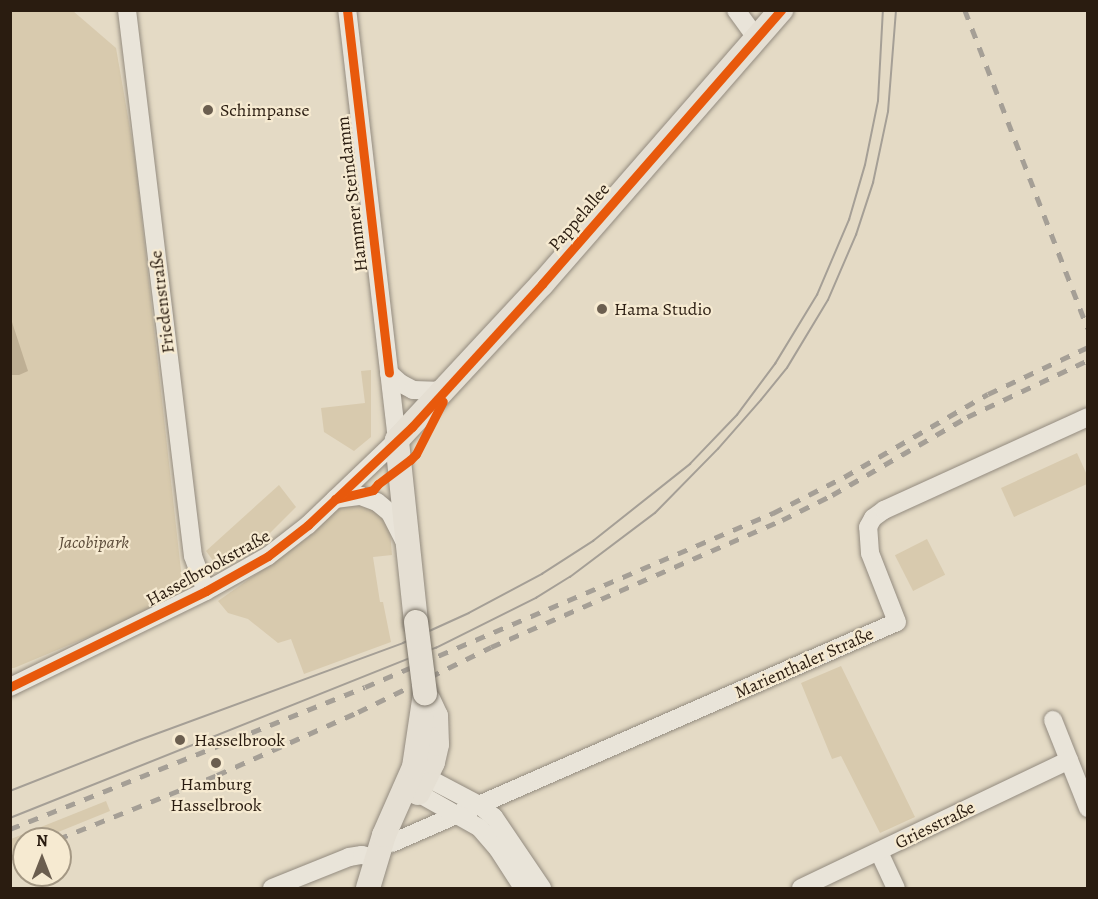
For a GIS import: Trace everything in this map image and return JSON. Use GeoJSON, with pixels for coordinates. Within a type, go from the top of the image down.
{"type":"FeatureCollection","features":[{"type":"Feature","properties":{"kind":"main road","name":"Pappelallee"},"geometry":{"type":"LineString","coordinates":[[397,440],[451,384],[781,10]]}},
{"type":"Feature","properties":{"kind":"main road","name":"Hammer Steindamm"},"geometry":{"type":"LineString","coordinates":[[368,888],[418,782],[436,753],[436,716],[425,693],[406,544],[397,440]]}},
{"type":"Feature","properties":{"kind":"street","name":"Friedenstraße"},"geometry":{"type":"LineString","coordinates":[[127,10],[193,556],[206,591]]}},
{"type":"Feature","properties":{"kind":"street","name":"Hammer Steindamm"},"geometry":{"type":"LineString","coordinates":[[347,10],[397,440]]}},
{"type":"Feature","properties":{"kind":"street"},"geometry":{"type":"LineString","coordinates":[[736,10],[757,39]]}},
{"type":"Feature","properties":{"kind":"street"},"geometry":{"type":"LineString","coordinates":[[389,373],[400,383],[421,392],[436,391],[451,384]]}},
{"type":"Feature","properties":{"kind":"street","name":"Marienthaler Straße"},"geometry":{"type":"LineString","coordinates":[[272,888],[349,857],[385,851],[478,805],[897,622],[870,553],[867,538],[868,526],[873,518],[884,510],[1088,417]]}},
{"type":"Feature","properties":{"kind":"street","name":"Hasselbrookstraße"},"geometry":{"type":"LineString","coordinates":[[10,687],[206,591],[285,544],[397,440]]}},
{"type":"Feature","properties":{"kind":"street"},"geometry":{"type":"LineString","coordinates":[[334,499],[361,496],[377,502],[390,513],[406,544]]}},
{"type":"Feature","properties":{"kind":"street"},"geometry":{"type":"LineString","coordinates":[[1053,720],[1088,808]]}},
{"type":"Feature","properties":{"kind":"street","name":"Griesstraße"},"geometry":{"type":"LineString","coordinates":[[801,888],[1069,760]]}},
{"type":"Feature","properties":{"kind":"street"},"geometry":{"type":"LineString","coordinates":[[418,782],[478,805],[495,817],[542,888]]}},
{"type":"Feature","properties":{"kind":"street"},"geometry":{"type":"LineString","coordinates":[[418,782],[459,815],[480,828],[498,849],[523,888]]}},
{"type":"Feature","properties":{"kind":"street"},"geometry":{"type":"LineString","coordinates":[[879,852],[896,888]]}},
{"type":"Feature","properties":{"kind":"green space","name":"Jacobipark"},"geometry":{"type":"Polygon","coordinates":[[[10,11],[73,11],[116,48],[135,157],[183,589],[129,620],[14,668],[10,668],[10,11]]]}},
{"type":"Feature","properties":{"kind":"green space"},"geometry":{"type":"Polygon","coordinates":[[[371,370],[371,437],[354,451],[324,432],[321,408],[365,403],[361,371],[371,370]]]}},
{"type":"Feature","properties":{"kind":"green space"},"geometry":{"type":"Polygon","coordinates":[[[1077,453],[1087,475],[1087,484],[1014,517],[1001,488],[1077,453]]]}},
{"type":"Feature","properties":{"kind":"green space"},"geometry":{"type":"Polygon","coordinates":[[[279,485],[296,507],[264,539],[217,566],[206,551],[279,485]]]}},
{"type":"Feature","properties":{"kind":"green space"},"geometry":{"type":"Polygon","coordinates":[[[358,502],[377,508],[390,531],[392,555],[373,557],[380,602],[383,602],[391,642],[304,674],[291,639],[278,643],[248,619],[228,613],[218,601],[306,539],[339,508],[358,502]]]}},
{"type":"Feature","properties":{"kind":"green space"},"geometry":{"type":"Polygon","coordinates":[[[927,539],[945,575],[913,591],[895,555],[927,539]]]}},
{"type":"Feature","properties":{"kind":"green space"},"geometry":{"type":"Polygon","coordinates":[[[841,666],[915,817],[880,833],[841,756],[832,759],[801,683],[841,666]]]}},
{"type":"Feature","properties":{"kind":"green space"},"geometry":{"type":"Polygon","coordinates":[[[106,801],[110,811],[71,827],[41,827],[106,801]]]}},
{"type":"Feature","properties":{"kind":"shaded area"},"geometry":{"type":"Polygon","coordinates":[[[10,316],[28,371],[19,375],[11,375],[10,316]]]}},
{"type":"Feature","properties":{"kind":"tram line"},"geometry":{"type":"LineString","coordinates":[[10,791],[137,741],[403,643],[469,613],[542,574],[593,541],[690,464],[737,415],[775,364],[817,295],[849,220],[865,165],[878,101],[883,10]]}},
{"type":"Feature","properties":{"kind":"tram line"},"geometry":{"type":"LineString","coordinates":[[10,818],[436,648],[536,598],[570,577],[655,513],[718,449],[787,368],[828,300],[856,235],[873,183],[888,112],[896,10]]}},
{"type":"Feature","properties":{"kind":"railway"},"geometry":{"type":"LineString","coordinates":[[965,10],[1088,328]]}},
{"type":"Feature","properties":{"kind":"railway"},"geometry":{"type":"LineString","coordinates":[[10,829],[365,687],[773,513],[844,477],[988,394],[1088,347]]}},
{"type":"Feature","properties":{"kind":"railway"},"geometry":{"type":"LineString","coordinates":[[72,833],[217,775],[358,712],[491,647],[782,520],[832,495],[967,417],[1088,360]]}},
{"type":"Feature","properties":{"kind":"cycle path"},"geometry":{"type":"LineString","coordinates":[[347,10],[389,373]]}},
{"type":"Feature","properties":{"kind":"cycle path"},"geometry":{"type":"LineString","coordinates":[[10,687],[206,591],[268,556],[308,525],[412,427],[542,284],[781,10]]}},
{"type":"Feature","properties":{"kind":"cycle path"},"geometry":{"type":"LineString","coordinates":[[335,499],[373,490],[410,460],[416,454],[443,401]]}},
{"type":"Feature","properties":{"kind":"place","name":"Schimpanse"},"geometry":{"type":"Point","coordinates":[208,110]}},
{"type":"Feature","properties":{"kind":"place","name":"Hama Studio"},"geometry":{"type":"Point","coordinates":[602,309]}},
{"type":"Feature","properties":{"kind":"place","name":"Hasselbrook"},"geometry":{"type":"Point","coordinates":[180,740]}},
{"type":"Feature","properties":{"kind":"place","name":"Hamburg Hasselbrook"},"geometry":{"type":"Point","coordinates":[216,763]}}]}
